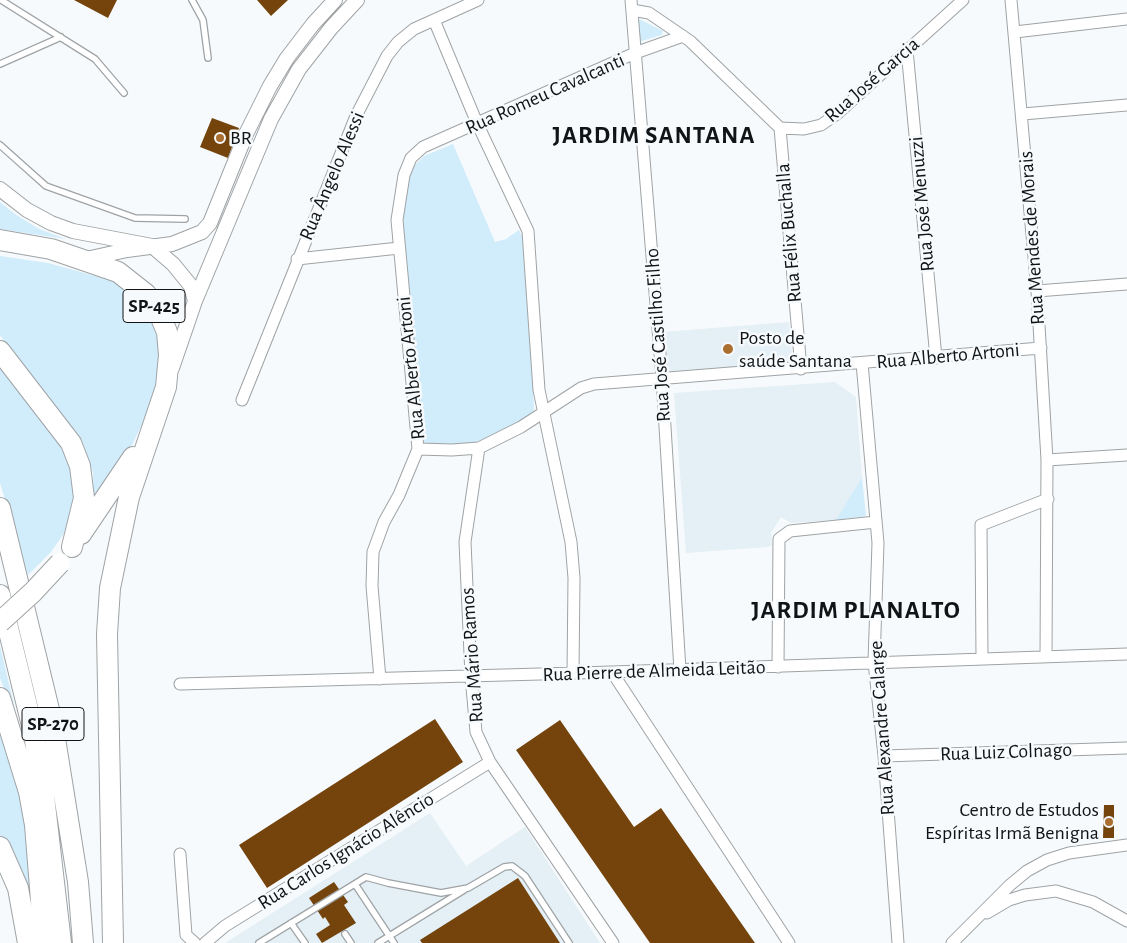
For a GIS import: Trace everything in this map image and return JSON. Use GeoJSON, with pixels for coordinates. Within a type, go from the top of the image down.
{"type":"FeatureCollection","features":[{"type":"Feature","properties":{"kind":"highway","name":"SP-425"},"geometry":{"type":"LineString","coordinates":[[0,240],[28,244],[86,259],[118,272],[146,294],[159,313],[167,332],[169,355],[166,387],[152,425],[122,477],[66,555],[33,592],[0,622]]}},
{"type":"Feature","properties":{"kind":"highway"},"geometry":{"type":"LineString","coordinates":[[0,351],[71,443],[80,466],[84,498],[66,555]]}},
{"type":"Feature","properties":{"kind":"highway"},"geometry":{"type":"LineString","coordinates":[[112,943],[107,634],[110,588],[128,497],[152,425]]}},
{"type":"Feature","properties":{"kind":"highway","name":"SP-270"},"geometry":{"type":"LineString","coordinates":[[0,508],[54,726],[77,873],[83,943]]}},
{"type":"Feature","properties":{"kind":"highway","name":"SP-270"},"geometry":{"type":"LineString","coordinates":[[0,595],[33,730],[42,779],[61,943]]}},
{"type":"Feature","properties":{"kind":"highway"},"geometry":{"type":"LineString","coordinates":[[0,698],[29,792],[35,825],[42,913],[41,943]]}},
{"type":"Feature","properties":{"kind":"highway"},"geometry":{"type":"LineString","coordinates":[[0,847],[18,888],[28,943]]}},
{"type":"Feature","properties":{"kind":"street"},"geometry":{"type":"LineString","coordinates":[[86,259],[172,244],[202,232],[210,223],[262,102],[287,58],[313,24],[335,0]]}},
{"type":"Feature","properties":{"kind":"street"},"geometry":{"type":"LineString","coordinates":[[166,387],[195,301],[271,118],[285,92],[315,47],[357,0]]}},
{"type":"Feature","properties":{"kind":"street","name":"Rua Ângelo Alessi"},"geometry":{"type":"LineString","coordinates":[[242,400],[356,116],[387,56],[398,42],[414,29],[478,0]]}},
{"type":"Feature","properties":{"kind":"street","name":"Rua José Garcia"},"geometry":{"type":"LineString","coordinates":[[780,128],[804,129],[821,125],[837,114],[963,0]]}},
{"type":"Feature","properties":{"kind":"street","name":"Rua Mendes de Morais"},"geometry":{"type":"LineString","coordinates":[[1012,0],[1037,291],[1047,460],[1046,657]]}},
{"type":"Feature","properties":{"kind":"street"},"geometry":{"type":"LineString","coordinates":[[631,5],[649,13],[682,36],[780,128]]}},
{"type":"Feature","properties":{"kind":"street","name":"Rua José Castilho Filho"},"geometry":{"type":"LineString","coordinates":[[631,5],[662,378],[680,670]]}},
{"type":"Feature","properties":{"kind":"street"},"geometry":{"type":"LineString","coordinates":[[1015,32],[1127,19]]}},
{"type":"Feature","properties":{"kind":"street"},"geometry":{"type":"LineString","coordinates":[[434,20],[477,123],[528,231],[539,390],[571,542],[574,578],[573,673]]}},
{"type":"Feature","properties":{"kind":"street","name":"Rua Romeu Cavalcanti"},"geometry":{"type":"LineString","coordinates":[[411,158],[423,147],[635,53],[682,36]]}},
{"type":"Feature","properties":{"kind":"street","name":"Rua José Menuzzi"},"geometry":{"type":"LineString","coordinates":[[908,50],[936,358]]}},
{"type":"Feature","properties":{"kind":"street"},"geometry":{"type":"LineString","coordinates":[[1022,114],[1127,105]]}},
{"type":"Feature","properties":{"kind":"street","name":"Rua Félix Buchalla"},"geometry":{"type":"LineString","coordinates":[[780,128],[801,368]]}},
{"type":"Feature","properties":{"kind":"street","name":"Rua Alberto Artoni"},"geometry":{"type":"LineString","coordinates":[[411,158],[404,175],[399,196],[397,220],[418,450],[480,448],[521,427],[588,386],[662,378],[936,358],[1041,348]]}},
{"type":"Feature","properties":{"kind":"street"},"geometry":{"type":"LineString","coordinates":[[0,189],[27,210],[73,232],[152,246],[173,264],[191,286],[195,301]]}},
{"type":"Feature","properties":{"kind":"street"},"geometry":{"type":"LineString","coordinates":[[297,259],[399,248]]}},
{"type":"Feature","properties":{"kind":"street"},"geometry":{"type":"LineString","coordinates":[[1037,291],[1127,284]]}},
{"type":"Feature","properties":{"kind":"street","name":"Rua Alexandre Calarge"},"geometry":{"type":"LineString","coordinates":[[862,363],[878,543],[874,662],[884,756],[898,943]]}},
{"type":"Feature","properties":{"kind":"street","name":"Rua Mário Ramos"},"geometry":{"type":"LineString","coordinates":[[480,448],[465,542],[471,676],[476,732],[490,762],[613,943]]}},
{"type":"Feature","properties":{"kind":"street"},"geometry":{"type":"LineString","coordinates":[[380,679],[372,586],[373,552],[384,522],[399,495],[418,450]]}},
{"type":"Feature","properties":{"kind":"street"},"geometry":{"type":"LineString","coordinates":[[1047,460],[1127,455]]}},
{"type":"Feature","properties":{"kind":"street"},"geometry":{"type":"LineString","coordinates":[[982,658],[981,525],[1048,500]]}},
{"type":"Feature","properties":{"kind":"street"},"geometry":{"type":"LineString","coordinates":[[778,667],[779,539],[790,531],[876,522]]}},
{"type":"Feature","properties":{"kind":"street","name":"Rua Pierre de Almeida Leitão"},"geometry":{"type":"LineString","coordinates":[[180,684],[778,667],[1127,654]]}},
{"type":"Feature","properties":{"kind":"street"},"geometry":{"type":"LineString","coordinates":[[612,672],[789,943]]}},
{"type":"Feature","properties":{"kind":"street","name":"Rua Luiz Colnago"},"geometry":{"type":"LineString","coordinates":[[884,756],[1127,748]]}},
{"type":"Feature","properties":{"kind":"street","name":"Rua Carlos Ignácio Alêncio"},"geometry":{"type":"LineString","coordinates":[[205,943],[225,926],[490,762]]}},
{"type":"Feature","properties":{"kind":"street"},"geometry":{"type":"LineString","coordinates":[[952,943],[1010,885],[1027,871],[1047,860],[1069,853],[1127,845]]}},
{"type":"Feature","properties":{"kind":"street"},"geometry":{"type":"LineString","coordinates":[[180,854],[186,935],[196,943]]}},
{"type":"Feature","properties":{"kind":"street"},"geometry":{"type":"LineString","coordinates":[[973,922],[1008,900],[1041,891],[1056,891],[1093,902],[1127,921]]}},
{"type":"Feature","properties":{"kind":"lane"},"geometry":{"type":"LineString","coordinates":[[1,0],[95,59],[124,93]]}},
{"type":"Feature","properties":{"kind":"lane"},"geometry":{"type":"LineString","coordinates":[[192,0],[203,20],[208,58]]}},
{"type":"Feature","properties":{"kind":"lane"},"geometry":{"type":"LineString","coordinates":[[0,64],[61,37]]}},
{"type":"Feature","properties":{"kind":"lane"},"geometry":{"type":"LineString","coordinates":[[0,145],[46,186],[135,218],[184,219]]}},
{"type":"Feature","properties":{"kind":"lane"},"geometry":{"type":"LineString","coordinates":[[378,943],[504,867],[512,866],[520,870],[569,943]]}},
{"type":"Feature","properties":{"kind":"lane"},"geometry":{"type":"LineString","coordinates":[[259,943],[366,877],[441,893],[468,888]]}},
{"type":"Feature","properties":{"kind":"lane"},"geometry":{"type":"LineString","coordinates":[[355,884],[394,943]]}},
{"type":"Feature","properties":{"kind":"lane"},"geometry":{"type":"LineString","coordinates":[[291,923],[305,943]]}},
{"type":"Feature","properties":{"kind":"lane"},"geometry":{"type":"LineString","coordinates":[[346,934],[351,943]]}},
{"type":"Feature","properties":{"kind":"shaded area"},"geometry":{"type":"Polygon","coordinates":[[[639,19],[663,31],[662,35],[638,42],[639,19]]]}},
{"type":"Feature","properties":{"kind":"shaded area"},"geometry":{"type":"Polygon","coordinates":[[[453,144],[495,242],[506,239],[519,230],[524,241],[534,407],[533,414],[528,419],[476,442],[450,447],[426,444],[423,441],[403,224],[406,188],[414,166],[424,156],[453,144]]]}},
{"type":"Feature","properties":{"kind":"shaded area"},"geometry":{"type":"Polygon","coordinates":[[[0,202],[39,229],[66,239],[0,229],[0,202]]]}},
{"type":"Feature","properties":{"kind":"shaded area"},"geometry":{"type":"Polygon","coordinates":[[[0,256],[48,263],[110,280],[133,295],[143,305],[157,329],[161,370],[145,418],[123,464],[94,506],[93,473],[83,443],[74,429],[21,367],[0,335],[0,256]]]}},
{"type":"Feature","properties":{"kind":"shaded area","name":"Posto de saúde Santana"},"geometry":{"type":"Polygon","coordinates":[[[789,322],[793,366],[667,376],[663,332],[789,322]]]}},
{"type":"Feature","properties":{"kind":"shaded area"},"geometry":{"type":"Polygon","coordinates":[[[0,365],[68,453],[76,488],[67,529],[51,552],[28,575],[0,483],[0,365]]]}},
{"type":"Feature","properties":{"kind":"shaded area"},"geometry":{"type":"Polygon","coordinates":[[[835,382],[856,397],[862,477],[836,520],[791,523],[781,517],[771,533],[772,545],[768,547],[686,553],[674,393],[835,382]]]}},
{"type":"Feature","properties":{"kind":"shaded area"},"geometry":{"type":"Polygon","coordinates":[[[862,477],[866,516],[836,520],[862,477]]]}},
{"type":"Feature","properties":{"kind":"shaded area"},"geometry":{"type":"Polygon","coordinates":[[[0,646],[14,705],[11,706],[0,678],[0,646]]]}},
{"type":"Feature","properties":{"kind":"shaded area"},"geometry":{"type":"Polygon","coordinates":[[[0,729],[22,804],[31,853],[37,943],[0,837],[0,729]]]}},
{"type":"Feature","properties":{"kind":"shaded area"},"geometry":{"type":"Polygon","coordinates":[[[430,813],[466,866],[525,827],[600,943],[225,943],[430,813]]]}},
{"type":"Feature","properties":{"kind":"building"},"geometry":{"type":"Polygon","coordinates":[[[74,0],[117,0],[108,18],[74,0]]]}},
{"type":"Feature","properties":{"kind":"building"},"geometry":{"type":"Polygon","coordinates":[[[257,0],[288,0],[271,16],[257,0]]]}},
{"type":"Feature","properties":{"kind":"building","name":"BR"},"geometry":{"type":"Polygon","coordinates":[[[212,118],[239,128],[228,158],[200,147],[212,118]]]}},
{"type":"Feature","properties":{"kind":"building"},"geometry":{"type":"Polygon","coordinates":[[[435,719],[463,762],[267,888],[239,845],[435,719]]]}},
{"type":"Feature","properties":{"kind":"building"},"geometry":{"type":"Polygon","coordinates":[[[560,720],[634,827],[661,808],[755,943],[650,943],[516,750],[560,720]]]}},
{"type":"Feature","properties":{"kind":"building","name":"Centro de Estudos Espíritas Irmã Benigna"},"geometry":{"type":"Polygon","coordinates":[[[1104,805],[1114,805],[1114,838],[1103,838],[1104,805]]]}},
{"type":"Feature","properties":{"kind":"building"},"geometry":{"type":"Polygon","coordinates":[[[518,878],[560,943],[422,943],[420,940],[518,878]]]}},
{"type":"Feature","properties":{"kind":"building"},"geometry":{"type":"Polygon","coordinates":[[[334,882],[348,902],[344,905],[356,923],[322,943],[316,934],[330,925],[325,917],[323,919],[309,898],[334,882]]]}},
{"type":"Feature","properties":{"kind":"place","name":"BR"},"geometry":{"type":"Point","coordinates":[220,138]}},
{"type":"Feature","properties":{"kind":"place","name":"Posto de saúde Santana"},"geometry":{"type":"Point","coordinates":[728,349]}},
{"type":"Feature","properties":{"kind":"place","name":"Centro de Estudos Espíritas Irmã Benigna"},"geometry":{"type":"Point","coordinates":[1109,822]}},
{"type":"Feature","properties":{"kind":"district","name":"JARDIM SANTANA"},"geometry":{"type":"Point","coordinates":[654,135]}},
{"type":"Feature","properties":{"kind":"district","name":"JARDIM PLANALTO"},"geometry":{"type":"Point","coordinates":[856,610]}}]}
